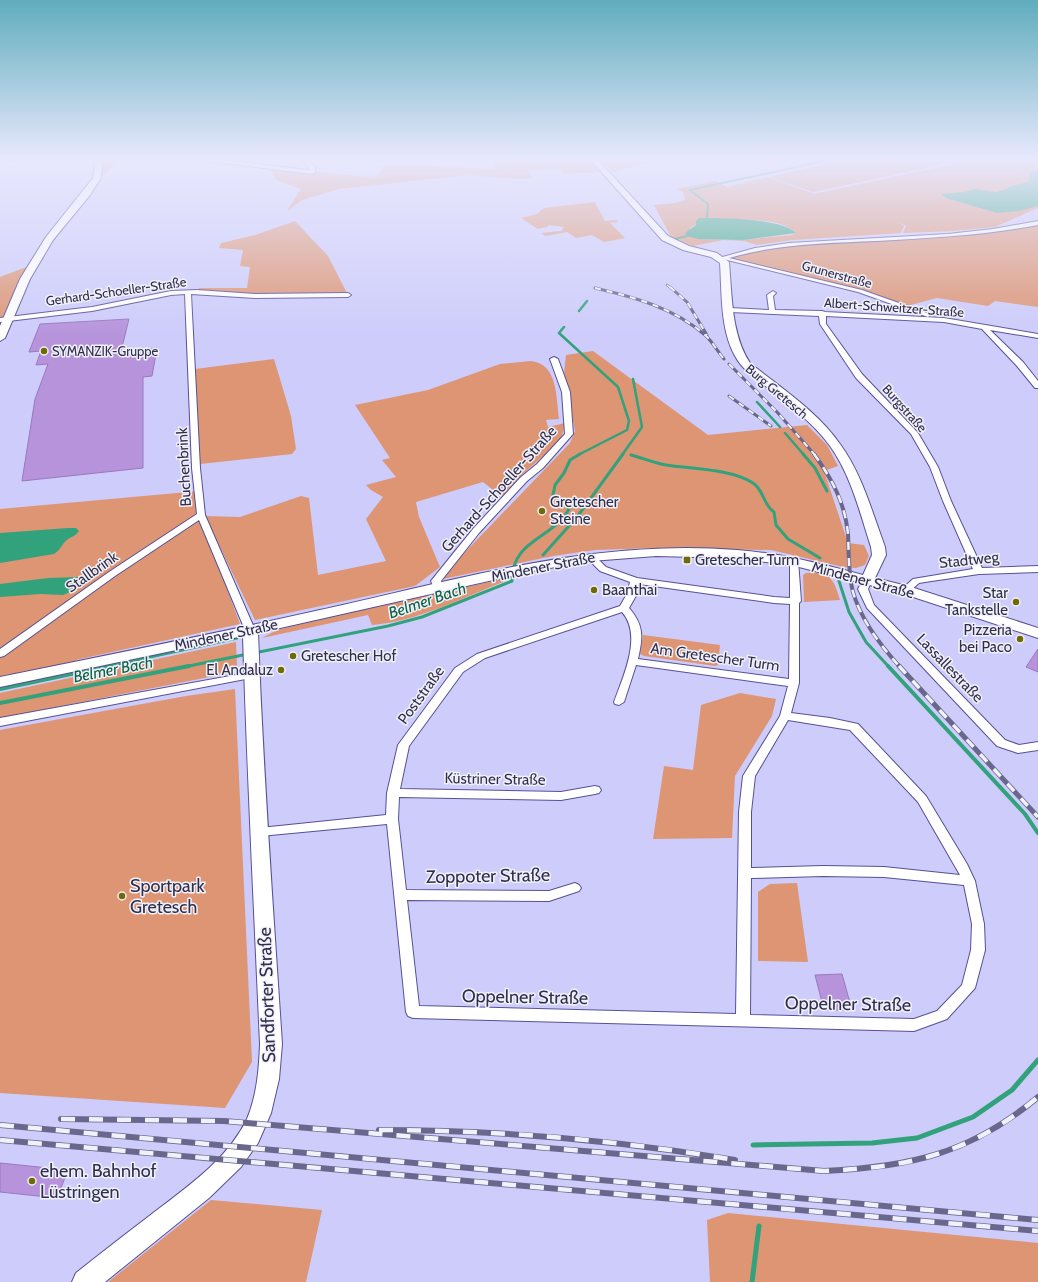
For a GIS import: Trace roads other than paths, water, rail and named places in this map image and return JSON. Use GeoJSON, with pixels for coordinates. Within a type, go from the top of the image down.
{"type":"FeatureCollection","features":[{"type":"Feature","properties":{"kind":"street"},"geometry":{"type":"LineString","coordinates":[[0,338],[4,320],[24,279],[49,239],[66,218]]}},
{"type":"Feature","properties":{"kind":"street"},"geometry":{"type":"LineString","coordinates":[[647,218],[665,238],[686,248],[722,258],[765,247],[796,243],[955,235],[1010,229],[1038,223]]}},
{"type":"Feature","properties":{"kind":"street","name":"Burg Gretesch"},"geometry":{"type":"LineString","coordinates":[[722,258],[724,262],[735,348],[742,360],[818,425],[836,446],[846,463],[878,547],[879,555],[867,580]]}},
{"type":"Feature","properties":{"kind":"street","name":"Grunerstraße"},"geometry":{"type":"LineString","coordinates":[[722,258],[860,291],[944,320]]}},
{"type":"Feature","properties":{"kind":"street","name":"Gerhard-Schoeller-Straße"},"geometry":{"type":"LineString","coordinates":[[4,320],[92,309],[171,293],[197,292],[255,296],[348,295]]}},
{"type":"Feature","properties":{"kind":"street"},"geometry":{"type":"LineString","coordinates":[[772,311],[770,295],[773,292]]}},
{"type":"Feature","properties":{"kind":"street","name":"Buchenbrink"},"geometry":{"type":"LineString","coordinates":[[188,293],[196,468],[201,516],[250,630]]}},
{"type":"Feature","properties":{"kind":"street","name":"Albert-Schweitzer-Straße"},"geometry":{"type":"LineString","coordinates":[[730,310],[822,313],[944,320],[1038,336]]}},
{"type":"Feature","properties":{"kind":"street","name":"Burgstraße"},"geometry":{"type":"LineString","coordinates":[[822,313],[823,324],[859,376],[914,433],[934,467],[947,501],[979,571]]}},
{"type":"Feature","properties":{"kind":"street"},"geometry":{"type":"LineString","coordinates":[[985,326],[986,330],[1020,364],[1038,386]]}},
{"type":"Feature","properties":{"kind":"street","name":"Gerhard-Schoeller-Straße"},"geometry":{"type":"LineString","coordinates":[[438,588],[436,581],[476,531],[524,479],[540,466],[569,434],[566,392],[554,359]]}},
{"type":"Feature","properties":{"kind":"street","name":"Stallbrink"},"geometry":{"type":"LineString","coordinates":[[0,654],[112,574],[201,516]]}},
{"type":"Feature","properties":{"kind":"street","name":"Mindener Straße"},"geometry":{"type":"LineString","coordinates":[[0,682],[250,630],[538,566],[591,557],[642,553],[689,552],[737,554],[795,562],[906,590],[1038,633]]}},
{"type":"Feature","properties":{"kind":"street"},"geometry":{"type":"LineString","coordinates":[[591,557],[603,569],[635,581],[774,600],[796,601]]}},
{"type":"Feature","properties":{"kind":"street"},"geometry":{"type":"LineString","coordinates":[[743,1021],[745,812],[749,776],[785,716],[794,683],[796,601],[795,562]]}},
{"type":"Feature","properties":{"kind":"street","name":"Stadtweg"},"geometry":{"type":"LineString","coordinates":[[906,590],[916,581],[979,571],[1038,570]]}},
{"type":"Feature","properties":{"kind":"street","name":"Lassallestraße"},"geometry":{"type":"LineString","coordinates":[[867,580],[863,589],[870,606],[1002,743],[1018,748],[1038,746]]}},
{"type":"Feature","properties":{"kind":"street"},"geometry":{"type":"LineString","coordinates":[[624,608],[632,594],[635,581]]}},
{"type":"Feature","properties":{"kind":"street","name":"Am Gretescher Turm"},"geometry":{"type":"LineString","coordinates":[[619,702],[632,661],[637,632],[635,622],[624,608]]}},
{"type":"Feature","properties":{"kind":"street","name":"Poststraße"},"geometry":{"type":"LineString","coordinates":[[414,1012],[392,819],[393,793],[404,745],[459,670],[481,656],[624,608]]}},
{"type":"Feature","properties":{"kind":"street","name":"Sandforter Straße"},"geometry":{"type":"LineString","coordinates":[[85,1282],[201,1190],[230,1162],[250,1136],[263,1104],[270,1073],[270,1044],[260,832],[255,771],[250,630]]}},
{"type":"Feature","properties":{"kind":"street"},"geometry":{"type":"LineString","coordinates":[[0,722],[252,661]]}},
{"type":"Feature","properties":{"kind":"street","name":"Am Gretescher Turm"},"geometry":{"type":"LineString","coordinates":[[632,661],[794,683]]}},
{"type":"Feature","properties":{"kind":"street","name":"Oppelner Straße"},"geometry":{"type":"LineString","coordinates":[[414,1012],[914,1025],[942,1015],[968,988],[978,950],[978,924],[969,881],[963,867],[922,799],[854,727],[785,716]]}},
{"type":"Feature","properties":{"kind":"street","name":"Küstriner Straße"},"geometry":{"type":"LineString","coordinates":[[393,793],[561,796],[595,790]]}},
{"type":"Feature","properties":{"kind":"street"},"geometry":{"type":"LineString","coordinates":[[260,832],[392,819]]}},
{"type":"Feature","properties":{"kind":"street"},"geometry":{"type":"LineString","coordinates":[[744,873],[823,871],[884,872],[969,881]]}},
{"type":"Feature","properties":{"kind":"street","name":"Zoppoter Straße"},"geometry":{"type":"LineString","coordinates":[[400,895],[549,896],[575,888]]}},
{"type":"Feature","properties":{"kind":"waterway","name":"Belmer Bach"},"geometry":{"type":"LineString","coordinates":[[675,239],[687,236]]}},
{"type":"Feature","properties":{"kind":"waterway","name":"Belmer Bach"},"geometry":{"type":"LineString","coordinates":[[579,311],[587,301]]}},
{"type":"Feature","properties":{"kind":"waterway","name":"Belmer Bach"},"geometry":{"type":"LineString","coordinates":[[564,327],[559,333],[618,387],[629,421],[627,430],[578,455]]}},
{"type":"Feature","properties":{"kind":"waterway"},"geometry":{"type":"LineString","coordinates":[[622,455],[642,427],[633,379]]}},
{"type":"Feature","properties":{"kind":"waterway"},"geometry":{"type":"LineString","coordinates":[[757,402],[780,427]]}},
{"type":"Feature","properties":{"kind":"waterway"},"geometry":{"type":"LineString","coordinates":[[785,433],[804,455]]}},
{"type":"Feature","properties":{"kind":"waterway","name":"Belmer Bach"},"geometry":{"type":"LineString","coordinates":[[254,653],[388,626],[422,617],[512,581],[514,567],[519,556],[534,541],[562,519],[569,509],[566,504],[553,495],[555,485],[564,473],[570,460],[580,454]]}},
{"type":"Feature","properties":{"kind":"waterway"},"geometry":{"type":"LineString","coordinates":[[543,555],[577,517],[623,454]]}},
{"type":"Feature","properties":{"kind":"waterway"},"geometry":{"type":"LineString","coordinates":[[803,454],[815,468],[827,491]]}},
{"type":"Feature","properties":{"kind":"waterway"},"geometry":{"type":"LineString","coordinates":[[631,455],[666,465],[711,470],[744,478],[757,486],[768,506],[774,512],[776,525],[788,539],[820,558]]}},
{"type":"Feature","properties":{"kind":"waterway"},"geometry":{"type":"LineString","coordinates":[[839,581],[849,612],[866,642],[889,667]]}},
{"type":"Feature","properties":{"kind":"waterway"},"geometry":{"type":"LineString","coordinates":[[104,667],[237,638]]}},
{"type":"Feature","properties":{"kind":"waterway","name":"Belmer Bach"},"geometry":{"type":"LineString","coordinates":[[187,666],[248,654]]}},
{"type":"Feature","properties":{"kind":"waterway"},"geometry":{"type":"LineString","coordinates":[[0,689],[109,666]]}},
{"type":"Feature","properties":{"kind":"waterway","name":"Belmer Bach"},"geometry":{"type":"LineString","coordinates":[[0,703],[187,666]]}},
{"type":"Feature","properties":{"kind":"waterway"},"geometry":{"type":"LineString","coordinates":[[888,666],[1025,814],[1038,833]]}},
{"type":"Feature","properties":{"kind":"waterway"},"geometry":{"type":"LineString","coordinates":[[753,1145],[872,1143],[917,1138],[973,1117],[1012,1090],[1038,1060]]}},
{"type":"Feature","properties":{"kind":"waterway"},"geometry":{"type":"LineString","coordinates":[[752,1282],[759,1226]]}},
{"type":"Feature","properties":{"kind":"railway"},"geometry":{"type":"LineString","coordinates":[[667,285],[671,288]]}},
{"type":"Feature","properties":{"kind":"railway"},"geometry":{"type":"LineString","coordinates":[[670,287],[687,302],[707,335]]}},
{"type":"Feature","properties":{"kind":"railway"},"geometry":{"type":"LineString","coordinates":[[597,288],[595,288],[624,295],[653,305],[680,318],[705,335],[724,359]]}},
{"type":"Feature","properties":{"kind":"railway"},"geometry":{"type":"LineString","coordinates":[[729,364],[777,412],[815,455]]}},
{"type":"Feature","properties":{"kind":"railway"},"geometry":{"type":"LineString","coordinates":[[729,396],[771,426]]}},
{"type":"Feature","properties":{"kind":"railway"},"geometry":{"type":"LineString","coordinates":[[814,454],[832,482],[844,512],[848,534],[850,578],[856,602],[872,632],[900,667]]}},
{"type":"Feature","properties":{"kind":"railway"},"geometry":{"type":"LineString","coordinates":[[899,666],[1038,817]]}},
{"type":"Feature","properties":{"kind":"railway"},"geometry":{"type":"LineString","coordinates":[[61,1119],[224,1121],[824,1171],[884,1166],[938,1154],[988,1132],[1013,1116],[1038,1097]]}},
{"type":"Feature","properties":{"kind":"railway"},"geometry":{"type":"LineString","coordinates":[[0,1125],[1038,1220]]}},
{"type":"Feature","properties":{"kind":"railway"},"geometry":{"type":"LineString","coordinates":[[379,1130],[424,1130],[513,1134],[646,1147],[735,1160]]}},
{"type":"Feature","properties":{"kind":"railway"},"geometry":{"type":"LineString","coordinates":[[0,1140],[1038,1231]]}},
{"type":"Feature","properties":{"kind":"place","name":"SYMANZIK-Gruppe"},"geometry":{"type":"Point","coordinates":[44,351]}},
{"type":"Feature","properties":{"kind":"place","name":"Gretescher Steine"},"geometry":{"type":"Point","coordinates":[542,511]}},
{"type":"Feature","properties":{"kind":"place","name":"Gretescher Turm"},"geometry":{"type":"Point","coordinates":[687,560]}},
{"type":"Feature","properties":{"kind":"place","name":"Baanthai"},"geometry":{"type":"Point","coordinates":[594,590]}},
{"type":"Feature","properties":{"kind":"place","name":"Star Tankstelle"},"geometry":{"type":"Point","coordinates":[1016,602]}},
{"type":"Feature","properties":{"kind":"place","name":"Pizzeria bei Paco"},"geometry":{"type":"Point","coordinates":[1020,639]}},
{"type":"Feature","properties":{"kind":"place","name":"Gretescher Hof"},"geometry":{"type":"Point","coordinates":[293,656]}},
{"type":"Feature","properties":{"kind":"place","name":"El Andaluz"},"geometry":{"type":"Point","coordinates":[281,670]}},
{"type":"Feature","properties":{"kind":"place","name":"Sportpark Gretesch"},"geometry":{"type":"Point","coordinates":[122,896]}},
{"type":"Feature","properties":{"kind":"place","name":"ehem. Bahnhof Lüstringen"},"geometry":{"type":"Point","coordinates":[32,1181]}}]}
